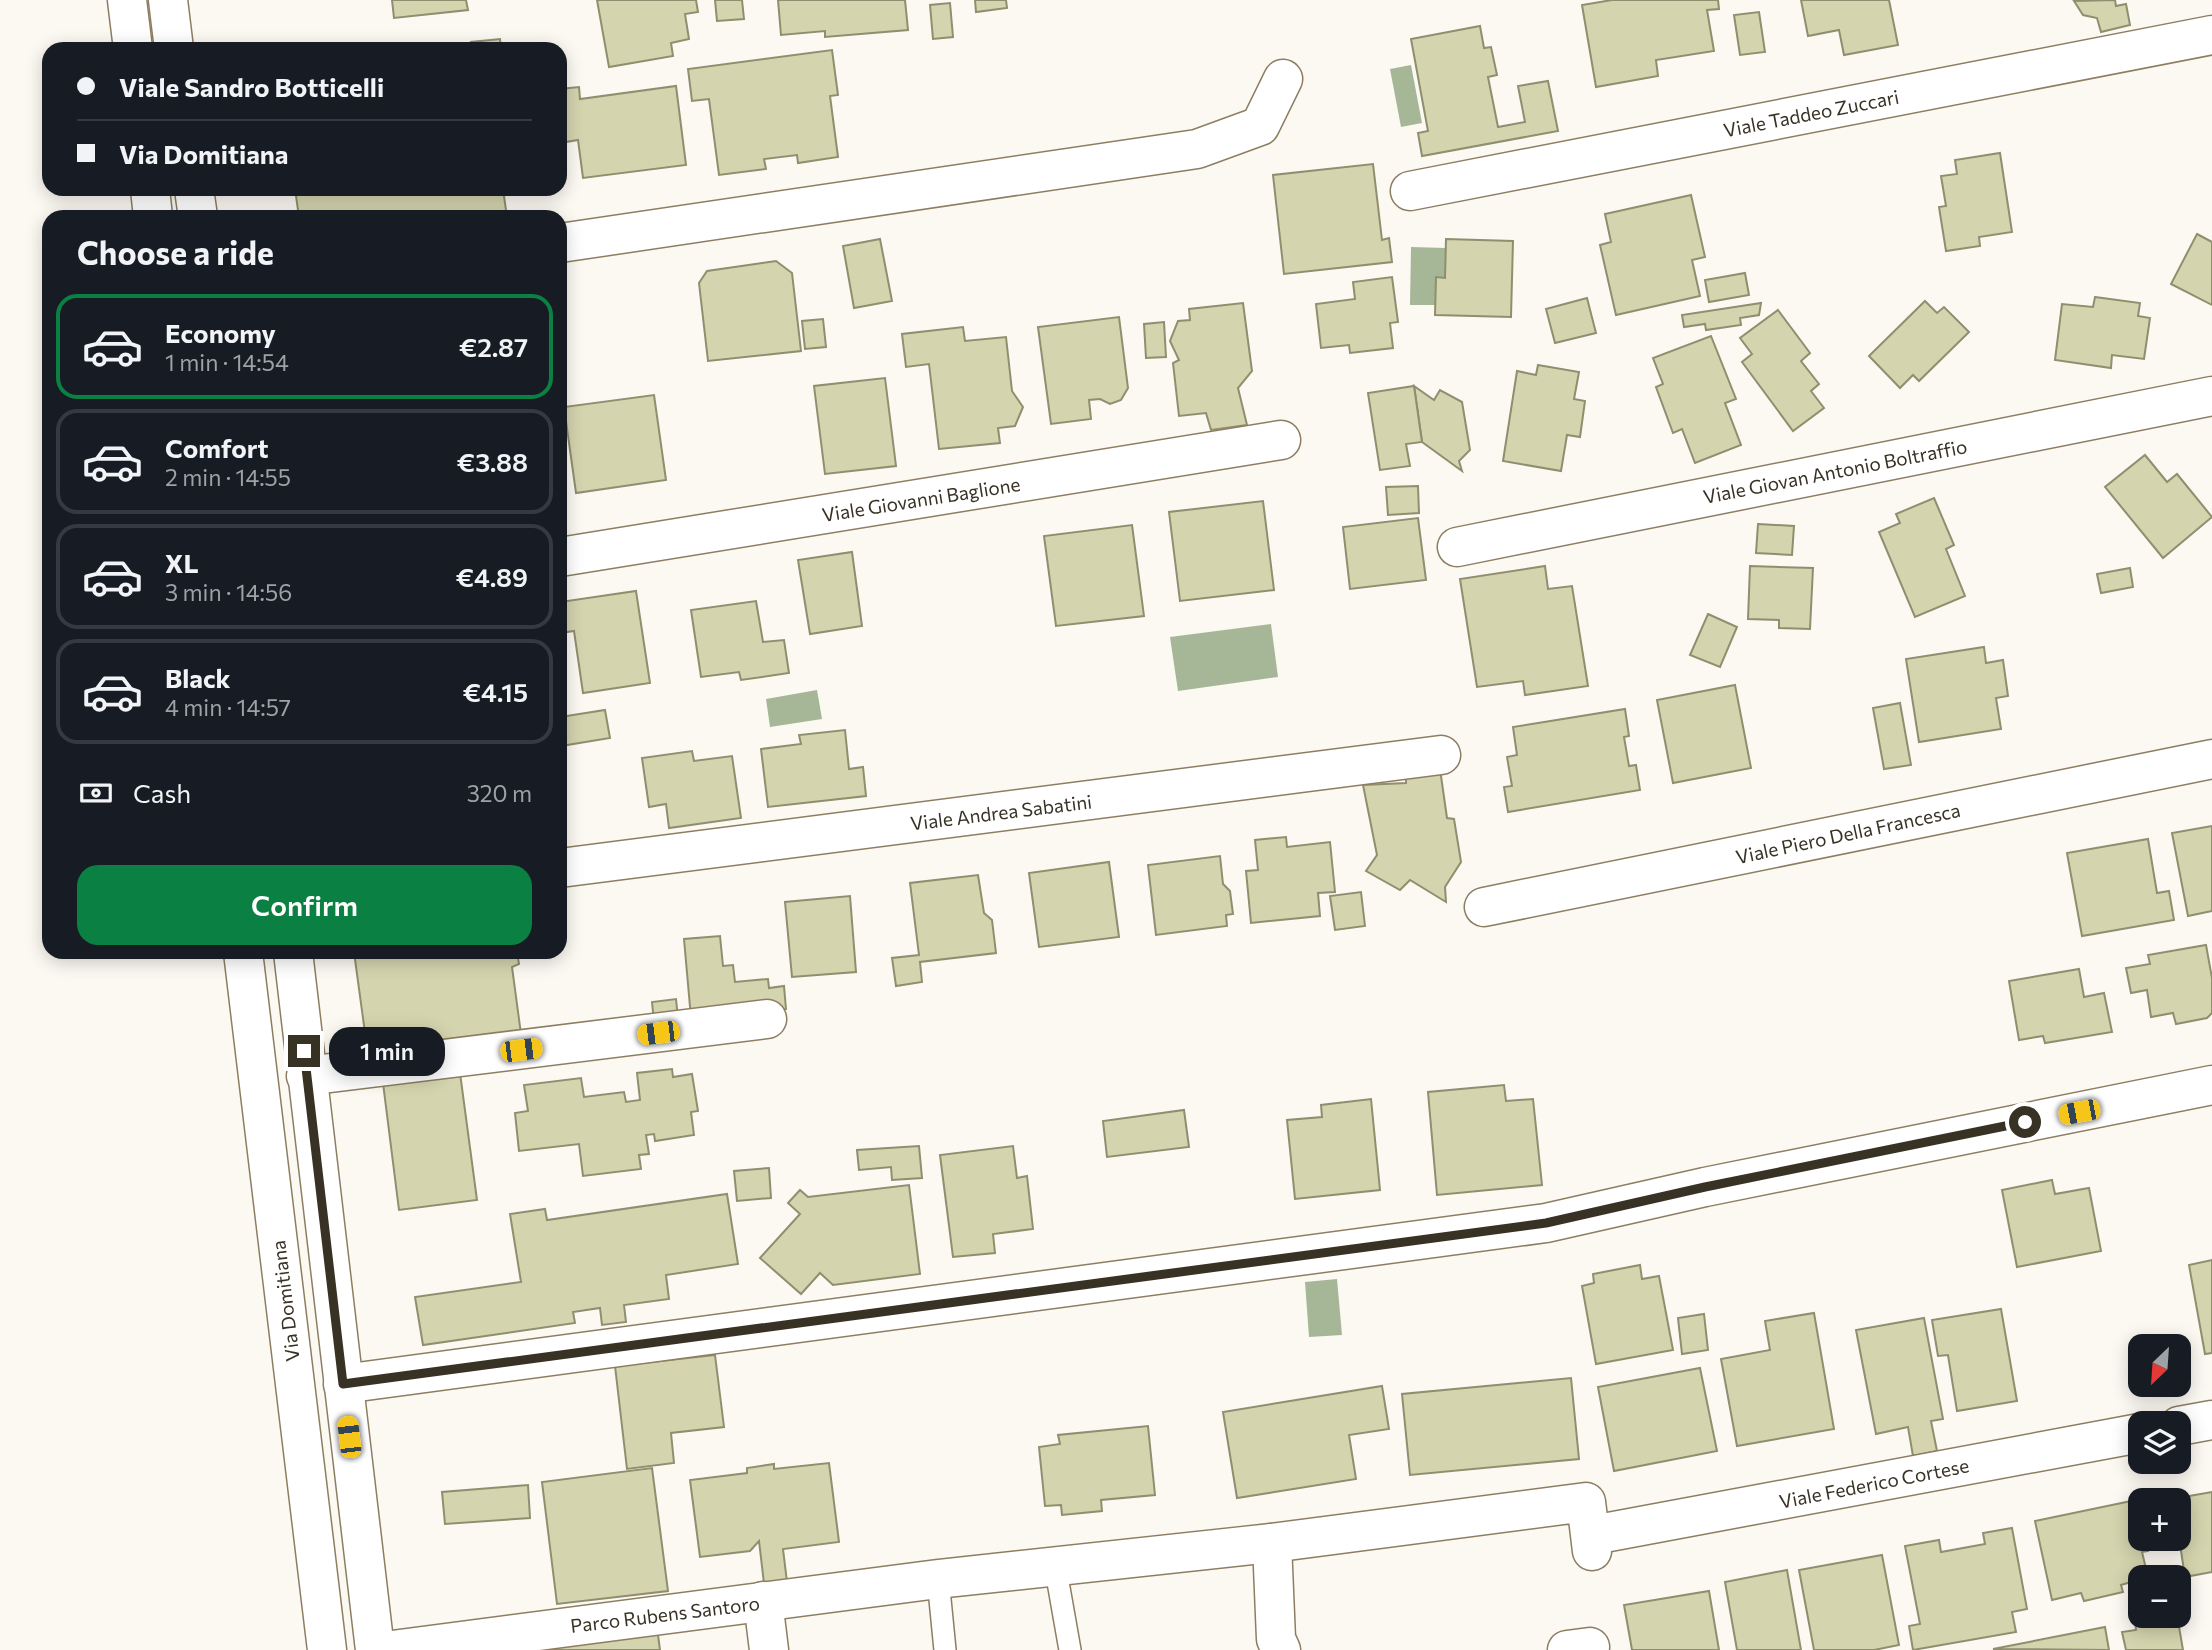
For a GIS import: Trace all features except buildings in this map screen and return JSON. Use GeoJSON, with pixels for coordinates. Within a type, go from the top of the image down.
{"type":"FeatureCollection","features":[{"type":"Feature","properties":{"kind":"street"},"geometry":{"type":"LineString","coordinates":[[127,0],[132,42]]}},
{"type":"Feature","properties":{"kind":"street"},"geometry":{"type":"LineString","coordinates":[[167,0],[173,42]]}},
{"type":"Feature","properties":{"kind":"street","name":"Viale Taddeo Zuccari"},"geometry":{"type":"LineString","coordinates":[[1410,191],[2212,35]]}},
{"type":"Feature","properties":{"kind":"street"},"geometry":{"type":"LineString","coordinates":[[567,242],[1197,149],[1260,127],[1283,79]]}},
{"type":"Feature","properties":{"kind":"street","name":"Viale Giovan Antonio Boltraffio"},"geometry":{"type":"LineString","coordinates":[[1457,547],[2212,396]]}},
{"type":"Feature","properties":{"kind":"street","name":"Viale Giovanni Baglione"},"geometry":{"type":"LineString","coordinates":[[567,556],[1281,440]]}},
{"type":"Feature","properties":{"kind":"street","name":"Viale Andrea Sabatini"},"geometry":{"type":"LineString","coordinates":[[567,867],[1441,755]]}},
{"type":"Feature","properties":{"kind":"street","name":"Viale Piero Della Francesca"},"geometry":{"type":"LineString","coordinates":[[1485,907],[2212,759]]}},
{"type":"Feature","properties":{"kind":"street","name":"Via Domitiana"},"geometry":{"type":"LineString","coordinates":[[244,959],[327,1650]]}},
{"type":"Feature","properties":{"kind":"street"},"geometry":{"type":"LineString","coordinates":[[294,959],[375,1650]]}},
{"type":"Feature","properties":{"kind":"street"},"geometry":{"type":"LineString","coordinates":[[306,1076],[767,1020]]}},
{"type":"Feature","properties":{"kind":"street"},"geometry":{"type":"LineString","coordinates":[[343,1384],[1546,1223],[1705,1187],[2212,1085]]}},
{"type":"Feature","properties":{"kind":"street"},"geometry":{"type":"LineString","coordinates":[[2191,1424],[2212,1420]]}},
{"type":"Feature","properties":{"kind":"street","name":"Viale Federico Cortese"},"geometry":{"type":"LineString","coordinates":[[1600,1541],[2128,1435]]}},
{"type":"Feature","properties":{"kind":"street","name":"Parco Rubens Santoro"},"geometry":{"type":"LineString","coordinates":[[392,1650],[937,1579],[1272,1543],[1586,1502],[1600,1541]]}},
{"type":"Feature","properties":{"kind":"street"},"geometry":{"type":"LineString","coordinates":[[1272,1543],[1276,1639],[1281,1650]]}},
{"type":"Feature","properties":{"kind":"street"},"geometry":{"type":"LineString","coordinates":[[763,1601],[769,1650]]}},
{"type":"Feature","properties":{"kind":"lane"},"geometry":{"type":"LineString","coordinates":[[1055,1565],[1070,1650]]}},
{"type":"Feature","properties":{"kind":"lane"},"geometry":{"type":"LineString","coordinates":[[937,1579],[945,1650]]}},
{"type":"Feature","properties":{"kind":"shaded area"},"geometry":{"type":"Polygon","coordinates":[[[1411,65],[1422,123],[1401,127],[1390,69],[1411,65]]]}},
{"type":"Feature","properties":{"kind":"shaded area"},"geometry":{"type":"Polygon","coordinates":[[[1411,247],[1446,248],[1445,278],[1437,277],[1435,305],[1410,305],[1411,247]]]}},
{"type":"Feature","properties":{"kind":"shaded area"},"geometry":{"type":"Polygon","coordinates":[[[1271,624],[1278,677],[1178,691],[1170,637],[1271,624]]]}},
{"type":"Feature","properties":{"kind":"shaded area"},"geometry":{"type":"Polygon","coordinates":[[[817,690],[822,719],[770,727],[766,699],[817,690]]]}},
{"type":"Feature","properties":{"kind":"shaded area"},"geometry":{"type":"Polygon","coordinates":[[[1337,1279],[1342,1335],[1309,1337],[1305,1282],[1337,1279]]]}},
{"type":"Feature","properties":{"kind":"route"},"geometry":{"type":"LineString","coordinates":[[304,1051],[343,1384],[1546,1223],[1705,1187],[2025,1122]]}}]}
